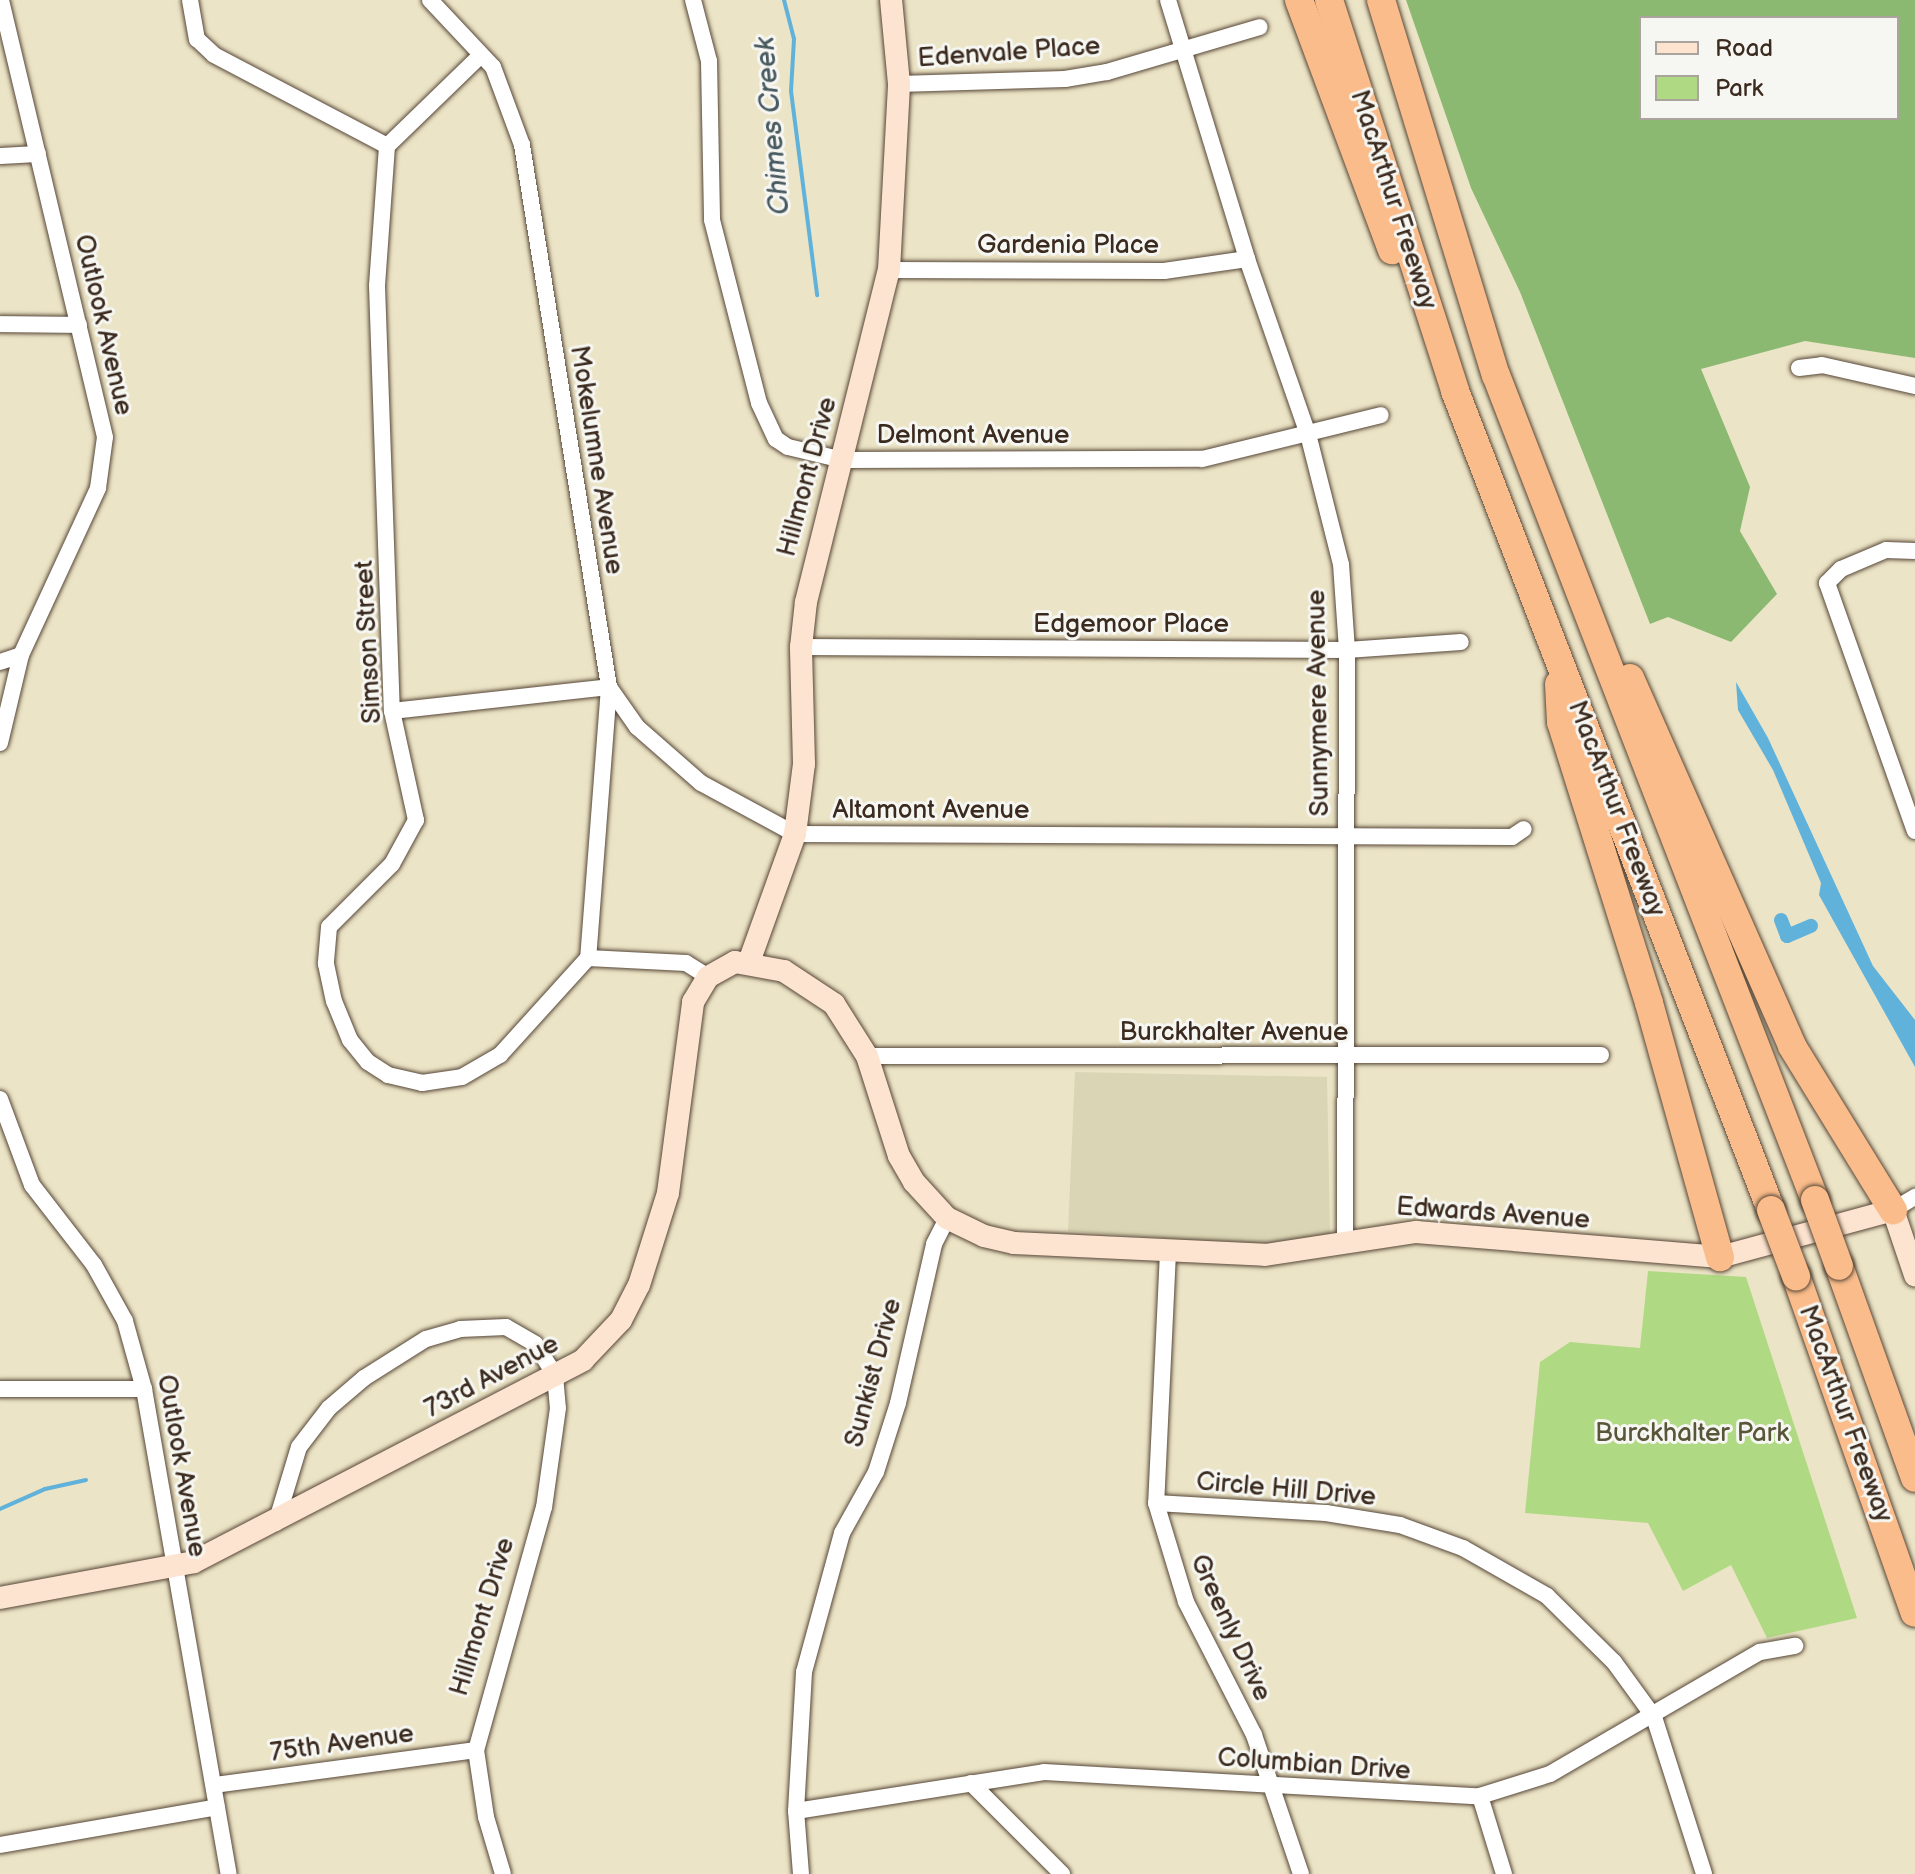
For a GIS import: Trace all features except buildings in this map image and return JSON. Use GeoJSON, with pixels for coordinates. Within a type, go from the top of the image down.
{"type":"FeatureCollection","features":[{"type":"Feature","properties":{"kind":"highway"},"geometry":{"type":"LineString","coordinates":[[1299,0],[1374,207],[1455,391]]}},
{"type":"Feature","properties":{"kind":"highway","name":"MacArthur Freeway"},"geometry":{"type":"LineString","coordinates":[[1329,0],[1455,391],[1796,1276],[1915,1613]]}},
{"type":"Feature","properties":{"kind":"highway","name":"MacArthur Freeway"},"geometry":{"type":"LineString","coordinates":[[1381,0],[1467,288],[1531,470],[1815,1200],[1915,1478]]}},
{"type":"Feature","properties":{"kind":"highway"},"geometry":{"type":"LineString","coordinates":[[1531,470],[1662,745],[1792,1046],[1908,1207]]}},
{"type":"Feature","properties":{"kind":"highway"},"geometry":{"type":"LineString","coordinates":[[1557,656],[1561,722],[1649,1003],[1720,1257]]}},
{"type":"Feature","properties":{"kind":"main road","name":"Hillmont Drive"},"geometry":{"type":"LineString","coordinates":[[749,962],[795,834],[804,764],[801,647],[811,576],[889,270],[899,84],[891,0]]}},
{"type":"Feature","properties":{"kind":"main road"},"geometry":{"type":"LineString","coordinates":[[708,977],[720,967],[749,962],[812,985],[854,1030],[867,1056],[899,1156],[947,1218]]}},
{"type":"Feature","properties":{"kind":"main road","name":"73rd Avenue"},"geometry":{"type":"LineString","coordinates":[[0,1598],[175,1568],[276,1523],[555,1375],[604,1342],[639,1285],[668,1193],[693,1002],[708,977]]}},
{"type":"Feature","properties":{"kind":"main road","name":"Edwards Avenue"},"geometry":{"type":"LineString","coordinates":[[947,1218],[984,1236],[1014,1243],[1168,1252],[1278,1254],[1345,1240],[1416,1232],[1720,1257],[1908,1207]]}},
{"type":"Feature","properties":{"kind":"main road"},"geometry":{"type":"LineString","coordinates":[[1908,1207],[1915,1275]]}},
{"type":"Feature","properties":{"kind":"street","name":"Outlook Avenue"},"geometry":{"type":"LineString","coordinates":[[0,743],[21,655],[103,476],[105,437],[1,0]]}},
{"type":"Feature","properties":{"kind":"street"},"geometry":{"type":"LineString","coordinates":[[190,0],[197,39],[214,55],[387,146],[481,55]]}},
{"type":"Feature","properties":{"kind":"street","name":"Mokelumne Avenue"},"geometry":{"type":"LineString","coordinates":[[430,0],[481,55],[508,96],[522,145],[609,687],[588,958]]}},
{"type":"Feature","properties":{"kind":"street","name":"Delmont Avenue"},"geometry":{"type":"LineString","coordinates":[[693,0],[709,61],[712,220],[759,403],[776,439],[803,453],[843,460],[1202,459],[1381,415]]}},
{"type":"Feature","properties":{"kind":"street","name":"Sunnymere Avenue"},"geometry":{"type":"LineString","coordinates":[[1168,0],[1247,259],[1308,434],[1341,564],[1347,650],[1345,1240]]}},
{"type":"Feature","properties":{"kind":"street","name":"Edenvale Place"},"geometry":{"type":"LineString","coordinates":[[899,84],[1065,79],[1107,72],[1260,27]]}},
{"type":"Feature","properties":{"kind":"street","name":"Simson Street"},"geometry":{"type":"LineString","coordinates":[[387,146],[377,286],[392,711],[416,820],[392,864],[340,913],[324,942],[334,1001],[350,1040],[368,1062],[395,1077],[422,1083],[462,1077],[500,1055],[588,958]]}},
{"type":"Feature","properties":{"kind":"street"},"geometry":{"type":"LineString","coordinates":[[0,156],[38,154]]}},
{"type":"Feature","properties":{"kind":"street","name":"Gardenia Place"},"geometry":{"type":"LineString","coordinates":[[889,270],[1164,271],[1247,259]]}},
{"type":"Feature","properties":{"kind":"street"},"geometry":{"type":"LineString","coordinates":[[0,324],[79,325]]}},
{"type":"Feature","properties":{"kind":"street"},"geometry":{"type":"LineString","coordinates":[[1799,368],[1822,365],[1915,386]]}},
{"type":"Feature","properties":{"kind":"street"},"geometry":{"type":"LineString","coordinates":[[1915,551],[1886,550],[1841,569],[1827,583],[1915,831]]}},
{"type":"Feature","properties":{"kind":"street","name":"Edgemoor Place"},"geometry":{"type":"LineString","coordinates":[[801,647],[1347,650],[1461,642]]}},
{"type":"Feature","properties":{"kind":"street"},"geometry":{"type":"LineString","coordinates":[[0,662],[21,655]]}},
{"type":"Feature","properties":{"kind":"street"},"geometry":{"type":"LineString","coordinates":[[392,711],[609,687]]}},
{"type":"Feature","properties":{"kind":"street","name":"Altamont Avenue"},"geometry":{"type":"LineString","coordinates":[[609,687],[637,727],[701,783],[795,834],[1512,837],[1524,829]]}},
{"type":"Feature","properties":{"kind":"street"},"geometry":{"type":"LineString","coordinates":[[588,958],[686,963],[708,977]]}},
{"type":"Feature","properties":{"kind":"street","name":"Burckhalter Avenue"},"geometry":{"type":"LineString","coordinates":[[867,1056],[1601,1055]]}},
{"type":"Feature","properties":{"kind":"street","name":"Outlook Avenue"},"geometry":{"type":"LineString","coordinates":[[0,1099],[32,1185],[113,1293],[144,1389],[229,1874]]}},
{"type":"Feature","properties":{"kind":"street","name":"Sunkist Drive"},"geometry":{"type":"LineString","coordinates":[[801,1874],[796,1811],[804,1672],[842,1533],[876,1472],[898,1403],[934,1244],[947,1218]]}},
{"type":"Feature","properties":{"kind":"street","name":"Greenly Drive"},"geometry":{"type":"LineString","coordinates":[[1168,1252],[1156,1503],[1186,1602],[1237,1698],[1274,1786],[1301,1874]]}},
{"type":"Feature","properties":{"kind":"street"},"geometry":{"type":"LineString","coordinates":[[276,1523],[294,1459],[309,1430],[364,1378],[426,1339],[484,1325],[506,1327],[535,1344],[555,1375]]}},
{"type":"Feature","properties":{"kind":"street","name":"Hillmont Drive"},"geometry":{"type":"LineString","coordinates":[[503,1874],[486,1817],[476,1750],[544,1507],[558,1408],[555,1375]]}},
{"type":"Feature","properties":{"kind":"street"},"geometry":{"type":"LineString","coordinates":[[0,1389],[144,1389]]}},
{"type":"Feature","properties":{"kind":"street","name":"Circle Hill Drive"},"geometry":{"type":"LineString","coordinates":[[1156,1503],[1363,1518],[1463,1548],[1523,1580],[1571,1614],[1654,1717],[1704,1874]]}},
{"type":"Feature","properties":{"kind":"street","name":"Columbian Drive"},"geometry":{"type":"LineString","coordinates":[[796,1811],[1044,1772],[1480,1796],[1550,1774],[1654,1717],[1760,1652],[1795,1646]]}},
{"type":"Feature","properties":{"kind":"street","name":"75th Avenue"},"geometry":{"type":"LineString","coordinates":[[214,1785],[476,1750]]}},
{"type":"Feature","properties":{"kind":"street"},"geometry":{"type":"LineString","coordinates":[[971,1783],[1062,1874]]}},
{"type":"Feature","properties":{"kind":"street"},"geometry":{"type":"LineString","coordinates":[[1480,1796],[1504,1874]]}},
{"type":"Feature","properties":{"kind":"street"},"geometry":{"type":"LineString","coordinates":[[0,1845],[217,1807]]}},
{"type":"Feature","properties":{"kind":"shaded area"},"geometry":{"type":"Polygon","coordinates":[[[1075,1072],[1327,1077],[1330,1235],[1261,1245],[1068,1231],[1075,1072]]]}},
{"type":"Feature","properties":{"kind":"green space"},"geometry":{"type":"Polygon","coordinates":[[[1406,0],[1915,0],[1915,358],[1805,341],[1701,369],[1750,487],[1740,531],[1777,594],[1731,642],[1668,617],[1650,624],[1520,292],[1471,188],[1406,0]]]}},
{"type":"Feature","properties":{"kind":"green space","name":"Burckhalter Park"},"geometry":{"type":"Polygon","coordinates":[[[1648,1271],[1746,1277],[1857,1618],[1767,1638],[1731,1565],[1683,1591],[1648,1523],[1525,1513],[1540,1362],[1570,1342],[1640,1348],[1648,1271]]]}},
{"type":"Feature","properties":{"kind":"water"},"geometry":{"type":"Polygon","coordinates":[[[1736,682],[1768,738],[1873,966],[1915,1020],[1915,1067],[1819,895],[1821,883],[1773,770],[1738,710],[1736,682]]]}},
{"type":"Feature","properties":{"kind":"waterway","name":"Chimes Creek"},"geometry":{"type":"LineString","coordinates":[[784,0],[794,39],[791,91],[817,295]]}},
{"type":"Feature","properties":{"kind":"waterway","name":"Chimes Creek"},"geometry":{"type":"LineString","coordinates":[[1781,920],[1787,936],[1811,926]]}},
{"type":"Feature","properties":{"kind":"waterway"},"geometry":{"type":"LineString","coordinates":[[0,1509],[45,1489],[86,1480]]}}]}
